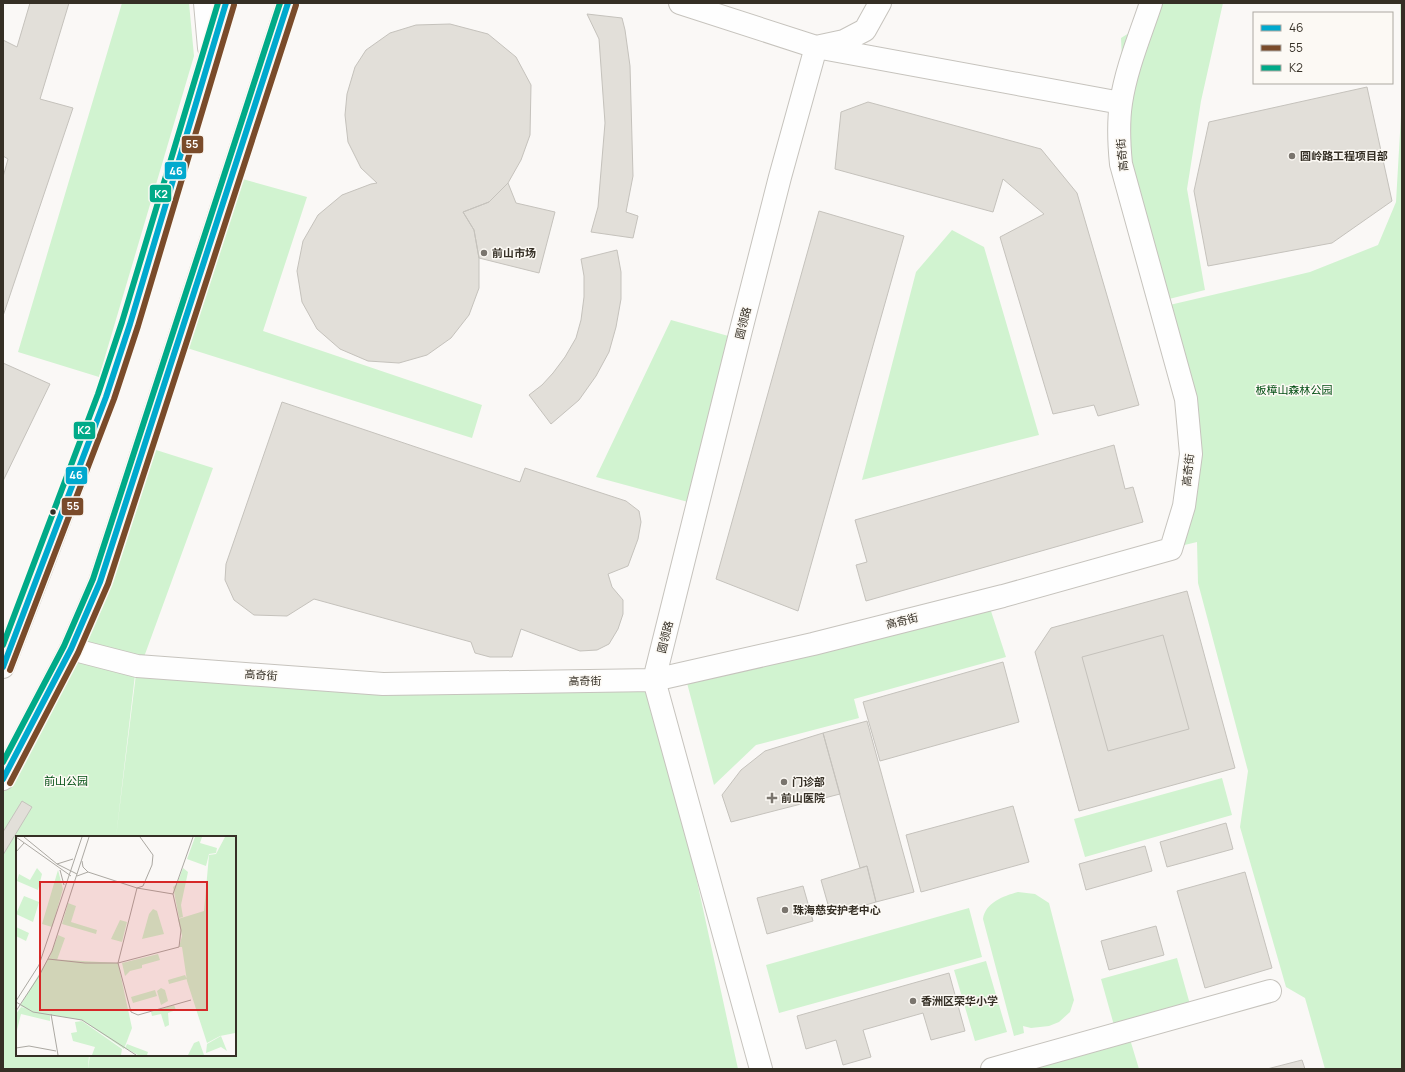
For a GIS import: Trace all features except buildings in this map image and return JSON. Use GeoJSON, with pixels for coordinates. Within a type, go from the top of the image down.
{"type":"FeatureCollection","features":[{"type":"Feature","properties":{"kind":"main road"},"geometry":{"type":"LineString","coordinates":[[205,3],[210,59]]}},
{"type":"Feature","properties":{"kind":"main road"},"geometry":{"type":"LineString","coordinates":[[3,667],[42,569],[106,397],[123,346],[226,3]]}},
{"type":"Feature","properties":{"kind":"main road"},"geometry":{"type":"LineString","coordinates":[[3,779],[71,649],[100,582],[172,365],[288,3]]}},
{"type":"Feature","properties":{"kind":"main road"},"geometry":{"type":"LineString","coordinates":[[680,3],[816,47],[1121,103]]}},
{"type":"Feature","properties":{"kind":"main road"},"geometry":{"type":"LineString","coordinates":[[816,47],[844,41],[865,30],[880,3]]}},
{"type":"Feature","properties":{"kind":"main road","name":"高奇街"},"geometry":{"type":"LineString","coordinates":[[71,649],[137,666],[383,684],[654,680],[813,644],[1003,596],[1171,549],[1184,506],[1191,454],[1186,399],[1121,164],[1119,140],[1121,103],[1131,63],[1151,3]]}},
{"type":"Feature","properties":{"kind":"main road","name":"圆领路"},"geometry":{"type":"LineString","coordinates":[[654,680],[780,177],[816,47]]}},
{"type":"Feature","properties":{"kind":"main road"},"geometry":{"type":"LineString","coordinates":[[654,680],[761,1069]]}},
{"type":"Feature","properties":{"kind":"main road"},"geometry":{"type":"LineString","coordinates":[[992,1069],[1270,991]]}},
{"type":"Feature","properties":{"kind":"green space"},"geometry":{"type":"Polygon","coordinates":[[[122,3],[189,3],[194,56],[99,377],[18,352],[122,3]]]}},
{"type":"Feature","properties":{"kind":"green space"},"geometry":{"type":"Polygon","coordinates":[[[1157,3],[1223,3],[1201,101],[1187,189],[1205,290],[1165,300],[1127,165],[1121,38],[1150,20],[1157,3]]]}},
{"type":"Feature","properties":{"kind":"green space"},"geometry":{"type":"Polygon","coordinates":[[[1400,3],[1402,3],[1402,98],[1400,3]]]}},
{"type":"Feature","properties":{"kind":"green space","name":"板樟山森林公园"},"geometry":{"type":"Polygon","coordinates":[[[1402,98],[1402,1069],[1325,1069],[1305,998],[1286,987],[1240,827],[1248,771],[1198,583],[1197,542],[1172,548],[1191,454],[1161,307],[1310,272],[1378,245],[1396,202],[1402,98]]]}},
{"type":"Feature","properties":{"kind":"green space"},"geometry":{"type":"Polygon","coordinates":[[[239,178],[307,197],[263,331],[482,405],[472,438],[187,348],[239,178]]]}},
{"type":"Feature","properties":{"kind":"green space"},"geometry":{"type":"Polygon","coordinates":[[[952,230],[984,247],[1039,435],[862,480],[916,272],[952,230]]]}},
{"type":"Feature","properties":{"kind":"green space"},"geometry":{"type":"Polygon","coordinates":[[[671,320],[732,337],[688,502],[596,477],[671,320]]]}},
{"type":"Feature","properties":{"kind":"green space"},"geometry":{"type":"Polygon","coordinates":[[[153,449],[213,468],[144,657],[81,645],[153,449]]]}},
{"type":"Feature","properties":{"kind":"green space"},"geometry":{"type":"Polygon","coordinates":[[[989,605],[1006,657],[854,699],[859,718],[756,745],[714,785],[687,683],[989,605]]]}},
{"type":"Feature","properties":{"kind":"green space","name":"前山公园"},"geometry":{"type":"Polygon","coordinates":[[[71,650],[136,666],[116,836],[16,836],[16,1056],[89,1056],[88,1069],[3,1069],[3,781],[71,650]]]}},
{"type":"Feature","properties":{"kind":"green space"},"geometry":{"type":"Polygon","coordinates":[[[137,666],[383,684],[653,680],[738,1069],[88,1069],[90,1056],[236,1056],[236,836],[116,836],[137,666]]]}},
{"type":"Feature","properties":{"kind":"green space"},"geometry":{"type":"Polygon","coordinates":[[[1222,778],[1232,815],[1085,857],[1074,819],[1222,778]]]}},
{"type":"Feature","properties":{"kind":"green space"},"geometry":{"type":"Polygon","coordinates":[[[1018,892],[1035,894],[1049,903],[1074,1000],[1070,1012],[1059,1022],[1049,1026],[1031,1028],[1023,1026],[1024,1033],[1014,1036],[983,919],[984,913],[991,904],[1001,898],[1018,892]]]}},
{"type":"Feature","properties":{"kind":"green space"},"geometry":{"type":"Polygon","coordinates":[[[969,908],[982,957],[779,1013],[766,965],[969,908]]]}},
{"type":"Feature","properties":{"kind":"green space"},"geometry":{"type":"Polygon","coordinates":[[[1177,958],[1191,1008],[1115,1029],[1101,979],[1177,958]]]}},
{"type":"Feature","properties":{"kind":"green space"},"geometry":{"type":"Polygon","coordinates":[[[986,961],[1007,1032],[975,1041],[954,970],[986,961]]]}},
{"type":"Feature","properties":{"kind":"green space"},"geometry":{"type":"Polygon","coordinates":[[[1129,1036],[1139,1069],[1010,1069],[1129,1036]]]}},
{"type":"Feature","properties":{"kind":"transit line","name":"K2"},"geometry":{"type":"LineString","coordinates":[[3,645],[98,394],[122,322],[218,3]]}},
{"type":"Feature","properties":{"kind":"transit line","name":"46"},"geometry":{"type":"LineString","coordinates":[[3,667],[106,397],[130,324],[226,3]]}},
{"type":"Feature","properties":{"kind":"transit line","name":"K2"},"geometry":{"type":"LineString","coordinates":[[3,762],[64,646],[93,579],[280,3]]}},
{"type":"Feature","properties":{"kind":"transit line","name":"46"},"geometry":{"type":"LineString","coordinates":[[3,779],[71,649],[100,582],[288,3]]}},
{"type":"Feature","properties":{"kind":"transit line","name":"55"},"geometry":{"type":"LineString","coordinates":[[10,670],[114,399],[138,326],[234,5]]}},
{"type":"Feature","properties":{"kind":"transit line","name":"55"},"geometry":{"type":"LineString","coordinates":[[10,783],[78,653],[108,584],[296,5]]}},
{"type":"Feature","properties":{"kind":"place","name":"圆岭路工程项目部"},"geometry":{"type":"Point","coordinates":[1292,156]}},
{"type":"Feature","properties":{"kind":"place","name":"前山市场"},"geometry":{"type":"Point","coordinates":[484,253]}},
{"type":"Feature","properties":{"kind":"place","name":"门诊部"},"geometry":{"type":"Point","coordinates":[784,782]}},
{"type":"Feature","properties":{"kind":"place","name":"前山医院"},"geometry":{"type":"Point","coordinates":[772,798]}},
{"type":"Feature","properties":{"kind":"place","name":"珠海慈安护老中心"},"geometry":{"type":"Point","coordinates":[785,910]}},
{"type":"Feature","properties":{"kind":"place","name":"香洲区荣华小学"},"geometry":{"type":"Point","coordinates":[913,1001]}}]}
